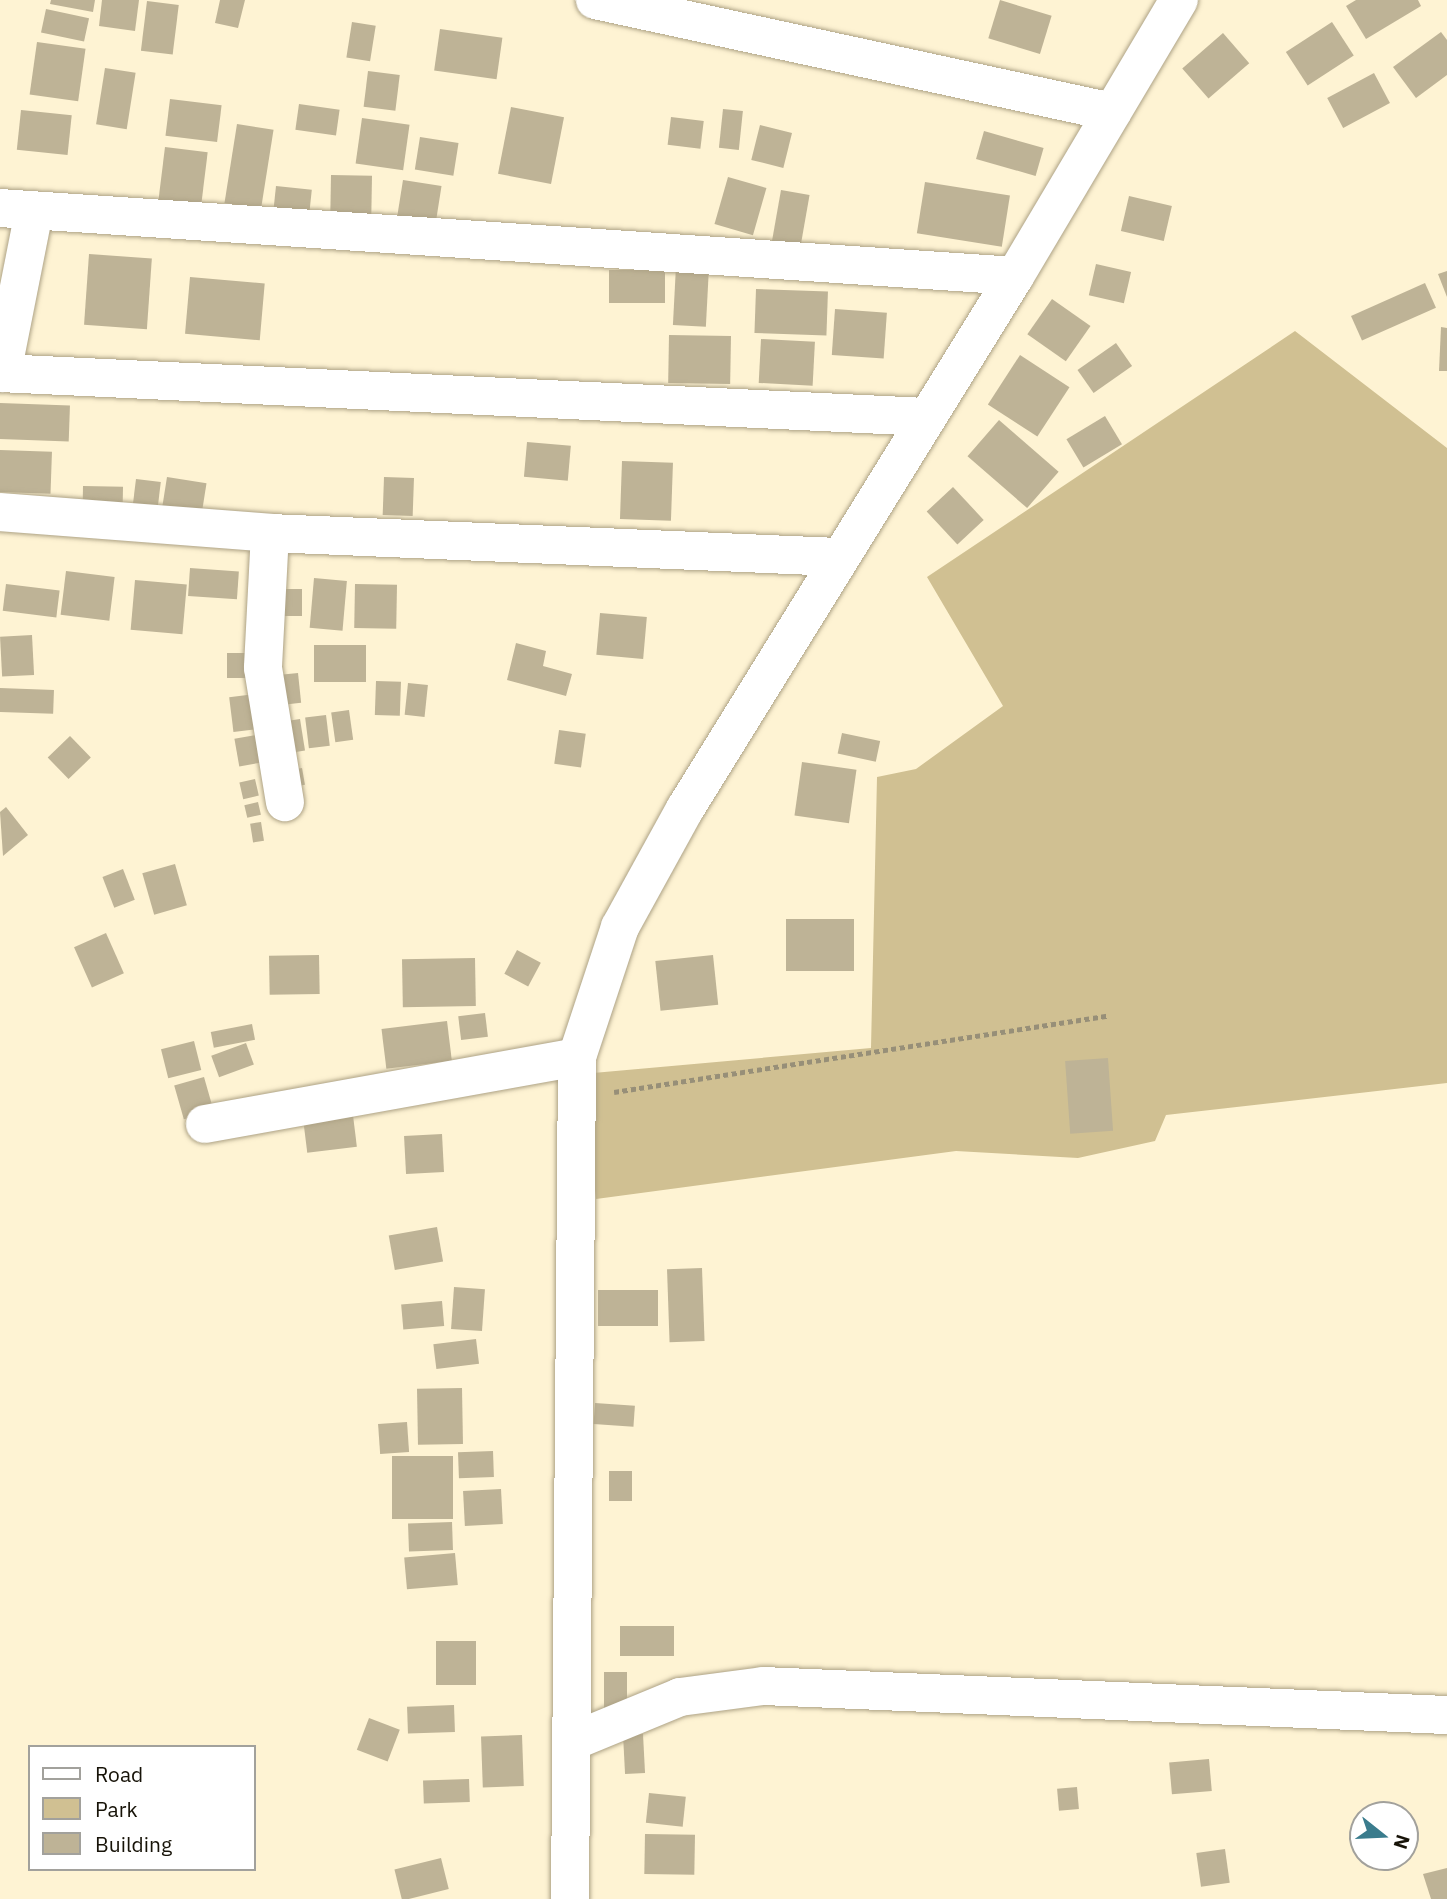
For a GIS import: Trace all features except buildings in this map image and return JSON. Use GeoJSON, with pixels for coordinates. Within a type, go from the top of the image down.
{"type":"FeatureCollection","features":[{"type":"Feature","properties":{"kind":"street"},"geometry":{"type":"LineString","coordinates":[[596,0],[1112,112]]}},
{"type":"Feature","properties":{"kind":"street"},"geometry":{"type":"LineString","coordinates":[[570,1899],[577,1057],[620,927],[685,809],[837,557],[1015,276],[1179,0]]}},
{"type":"Feature","properties":{"kind":"street"},"geometry":{"type":"LineString","coordinates":[[927,416],[1,373],[17,210],[1015,276]]}},
{"type":"Feature","properties":{"kind":"street"},"geometry":{"type":"LineString","coordinates":[[0,512],[270,534],[837,557]]}},
{"type":"Feature","properties":{"kind":"street"},"geometry":{"type":"LineString","coordinates":[[270,534],[263,668],[285,802]]}},
{"type":"Feature","properties":{"kind":"street"},"geometry":{"type":"LineString","coordinates":[[205,1124],[577,1057]]}},
{"type":"Feature","properties":{"kind":"street"},"geometry":{"type":"LineString","coordinates":[[571,1742],[680,1697],[763,1686],[1447,1714]]}},
{"type":"Feature","properties":{"kind":"path"},"geometry":{"type":"LineString","coordinates":[[577,1097],[1107,1016]]}},
{"type":"Feature","properties":{"kind":"green space"},"geometry":{"type":"Polygon","coordinates":[[[1295,331],[1447,448],[1447,1083],[1166,1115],[1155,1141],[1078,1158],[956,1151],[596,1199],[582,1074],[871,1048],[877,777],[916,769],[1003,706],[927,577],[1295,331]]]}}]}
